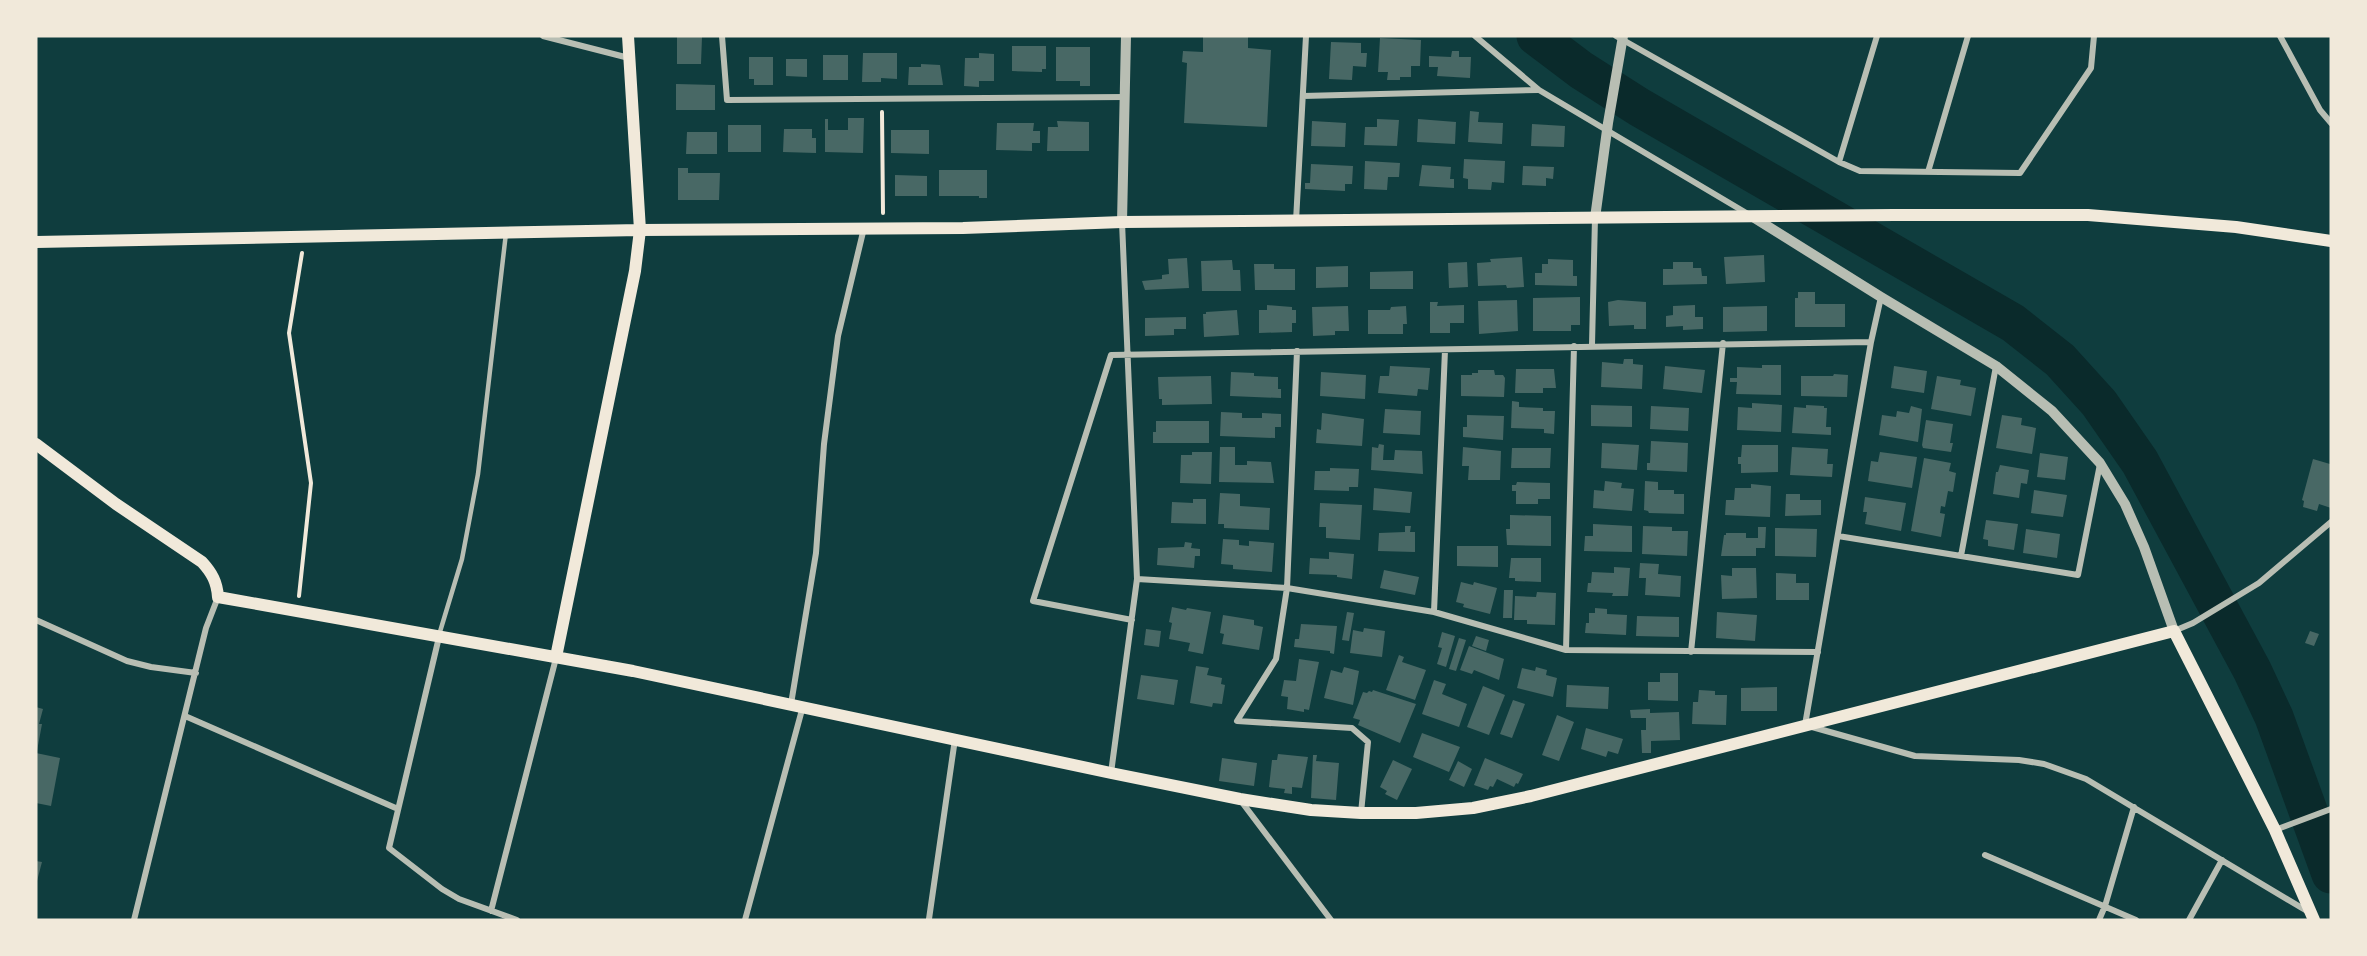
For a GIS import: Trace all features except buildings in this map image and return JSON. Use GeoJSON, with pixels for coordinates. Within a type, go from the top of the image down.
{"type":"FeatureCollection","features":[{"type":"Feature","properties":{"kind":"main road"},"geometry":{"type":"LineString","coordinates":[[556,657],[635,271],[640,230],[628,36]]}},
{"type":"Feature","properties":{"kind":"main road"},"geometry":{"type":"LineString","coordinates":[[36,242],[1122,222],[1894,215],[2088,215],[2236,227],[2331,241]]}},
{"type":"Feature","properties":{"kind":"main road"},"geometry":{"type":"LineString","coordinates":[[36,444],[116,504],[202,562],[212,573],[218,597],[556,657],[797,705],[1111,772],[1311,810],[1416,813],[1473,808],[1532,796],[2174,631],[2281,828],[2313,917]]}},
{"type":"Feature","properties":{"kind":"street"},"geometry":{"type":"LineString","coordinates":[[543,36],[629,58]]}},
{"type":"Feature","properties":{"kind":"street"},"geometry":{"type":"LineString","coordinates":[[722,36],[727,100],[1125,97]]}},
{"type":"Feature","properties":{"kind":"street"},"geometry":{"type":"LineString","coordinates":[[1111,772],[1137,579],[1122,222],[1126,36]]}},
{"type":"Feature","properties":{"kind":"street"},"geometry":{"type":"LineString","coordinates":[[1296,221],[1306,36]]}},
{"type":"Feature","properties":{"kind":"street"},"geometry":{"type":"LineString","coordinates":[[1475,36],[1539,90],[1608,127],[1996,366],[2052,411],[2100,463],[2126,504],[2174,631],[2193,623],[2259,583],[2331,522]]}},
{"type":"Feature","properties":{"kind":"street"},"geometry":{"type":"LineString","coordinates":[[1839,162],[1877,36]]}},
{"type":"Feature","properties":{"kind":"street"},"geometry":{"type":"LineString","coordinates":[[1928,172],[1968,36]]}},
{"type":"Feature","properties":{"kind":"street"},"geometry":{"type":"LineString","coordinates":[[1620,38],[1839,162],[1860,171],[2020,173],[2091,68],[2094,36]]}},
{"type":"Feature","properties":{"kind":"street"},"geometry":{"type":"LineString","coordinates":[[2280,36],[2320,110],[2331,123]]}},
{"type":"Feature","properties":{"kind":"street"},"geometry":{"type":"LineString","coordinates":[[1592,345],[1595,218],[1621,57],[1620,38]]}},
{"type":"Feature","properties":{"kind":"street"},"geometry":{"type":"LineString","coordinates":[[1304,96],[1539,90]]}},
{"type":"Feature","properties":{"kind":"street"},"geometry":{"type":"LineString","coordinates":[[745,920],[797,705],[816,553],[824,444],[838,336],[864,228]]}},
{"type":"Feature","properties":{"kind":"street"},"geometry":{"type":"LineString","coordinates":[[1881,297],[1871,342],[1805,725],[1915,756],[2019,760],[2044,764],[2086,779],[2313,917]]}},
{"type":"Feature","properties":{"kind":"street"},"geometry":{"type":"LineString","coordinates":[[1132,620],[1033,601],[1111,355],[1871,342]]}},
{"type":"Feature","properties":{"kind":"street"},"geometry":{"type":"LineString","coordinates":[[1691,652],[1723,343]]}},
{"type":"Feature","properties":{"kind":"street"},"geometry":{"type":"LineString","coordinates":[[1566,650],[1574,346]]}},
{"type":"Feature","properties":{"kind":"street"},"geometry":{"type":"LineString","coordinates":[[1434,612],[1445,350]]}},
{"type":"Feature","properties":{"kind":"street"},"geometry":{"type":"LineString","coordinates":[[1297,351],[1287,588],[1276,659],[1237,721],[1352,728],[1368,742],[1361,813]]}},
{"type":"Feature","properties":{"kind":"street"},"geometry":{"type":"LineString","coordinates":[[1961,556],[1996,366]]}},
{"type":"Feature","properties":{"kind":"street"},"geometry":{"type":"LineString","coordinates":[[1838,536],[2078,575],[2100,463]]}},
{"type":"Feature","properties":{"kind":"street"},"geometry":{"type":"LineString","coordinates":[[1137,579],[1287,588],[1434,612],[1566,650],[1818,652]]}},
{"type":"Feature","properties":{"kind":"street"},"geometry":{"type":"LineString","coordinates":[[134,920],[206,628],[218,597]]}},
{"type":"Feature","properties":{"kind":"street"},"geometry":{"type":"LineString","coordinates":[[36,620],[128,661],[151,667],[195,673]]}},
{"type":"Feature","properties":{"kind":"street"},"geometry":{"type":"LineString","coordinates":[[439,637],[389,848],[442,889],[516,920]]}},
{"type":"Feature","properties":{"kind":"street"},"geometry":{"type":"LineString","coordinates":[[491,911],[556,657]]}},
{"type":"Feature","properties":{"kind":"street"},"geometry":{"type":"LineString","coordinates":[[185,716],[398,809]]}},
{"type":"Feature","properties":{"kind":"street"},"geometry":{"type":"LineString","coordinates":[[929,919],[955,739]]}},
{"type":"Feature","properties":{"kind":"street"},"geometry":{"type":"LineString","coordinates":[[1240,798],[1331,920]]}},
{"type":"Feature","properties":{"kind":"street"},"geometry":{"type":"LineString","coordinates":[[2099,920],[2106,906],[2134,807]]}},
{"type":"Feature","properties":{"kind":"street"},"geometry":{"type":"LineString","coordinates":[[2281,828],[2331,809]]}},
{"type":"Feature","properties":{"kind":"street"},"geometry":{"type":"LineString","coordinates":[[1985,855],[2136,920]]}},
{"type":"Feature","properties":{"kind":"street"},"geometry":{"type":"LineString","coordinates":[[2189,920],[2222,860]]}},
{"type":"Feature","properties":{"kind":"lane"},"geometry":{"type":"LineString","coordinates":[[439,637],[462,559],[478,474],[506,233]]}},
{"type":"Feature","properties":{"kind":"path"},"geometry":{"type":"LineString","coordinates":[[882,99],[884,228]]}},
{"type":"Feature","properties":{"kind":"path"},"geometry":{"type":"LineString","coordinates":[[297,612],[310,483],[289,333],[304,237]]}},
{"type":"Feature","properties":{"kind":"waterway"},"geometry":{"type":"LineString","coordinates":[[1536,36],[1581,70],[1639,107],[2013,323],[2060,360],[2099,403],[2140,462],[2252,670],[2274,717],[2331,874]]}}]}
